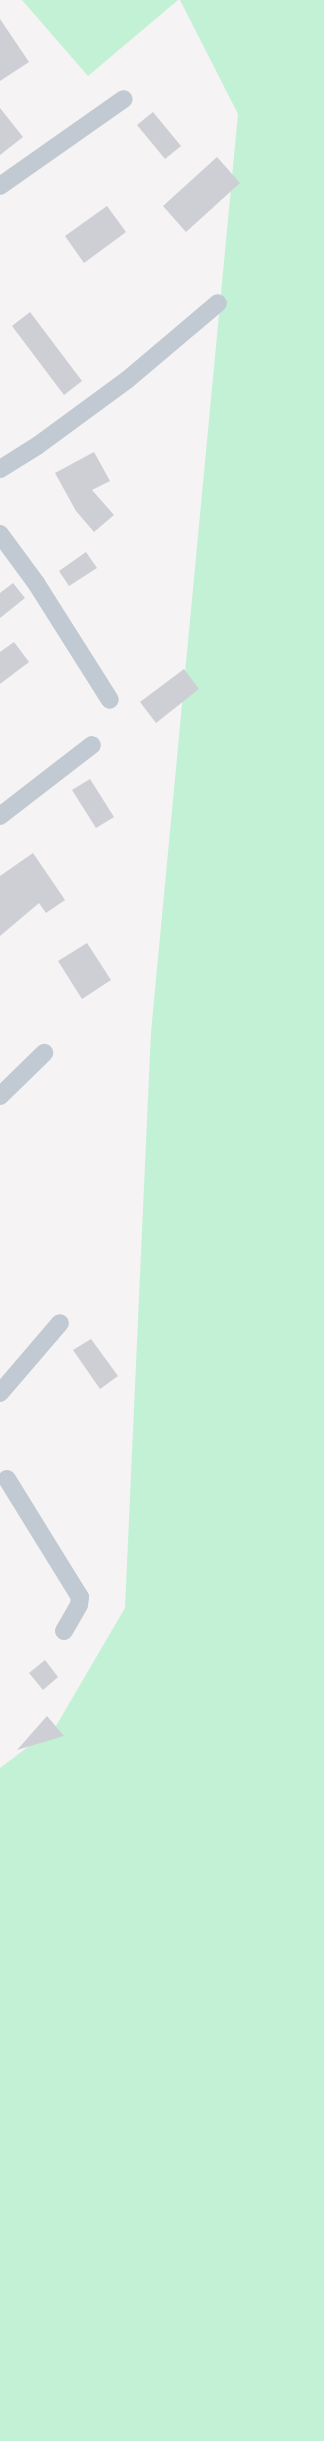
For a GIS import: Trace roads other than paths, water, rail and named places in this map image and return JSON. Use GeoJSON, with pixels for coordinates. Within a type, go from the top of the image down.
{"type":"FeatureCollection","features":[{"type":"Feature","properties":{"kind":"street"},"geometry":{"type":"LineString","coordinates":[[0,186],[124,99]]}},
{"type":"Feature","properties":{"kind":"street"},"geometry":{"type":"LineString","coordinates":[[0,469],[37,446],[123,384],[218,303]]}},
{"type":"Feature","properties":{"kind":"street"},"geometry":{"type":"LineString","coordinates":[[0,534],[36,583],[110,700]]}},
{"type":"Feature","properties":{"kind":"street"},"geometry":{"type":"LineString","coordinates":[[0,816],[92,745]]}},
{"type":"Feature","properties":{"kind":"street"},"geometry":{"type":"LineString","coordinates":[[0,1096],[44,1053]]}},
{"type":"Feature","properties":{"kind":"street"},"geometry":{"type":"LineString","coordinates":[[0,1393],[60,1323]]}},
{"type":"Feature","properties":{"kind":"street"},"geometry":{"type":"LineString","coordinates":[[2,1476],[80,1597],[79,1605],[64,1631]]}}]}
